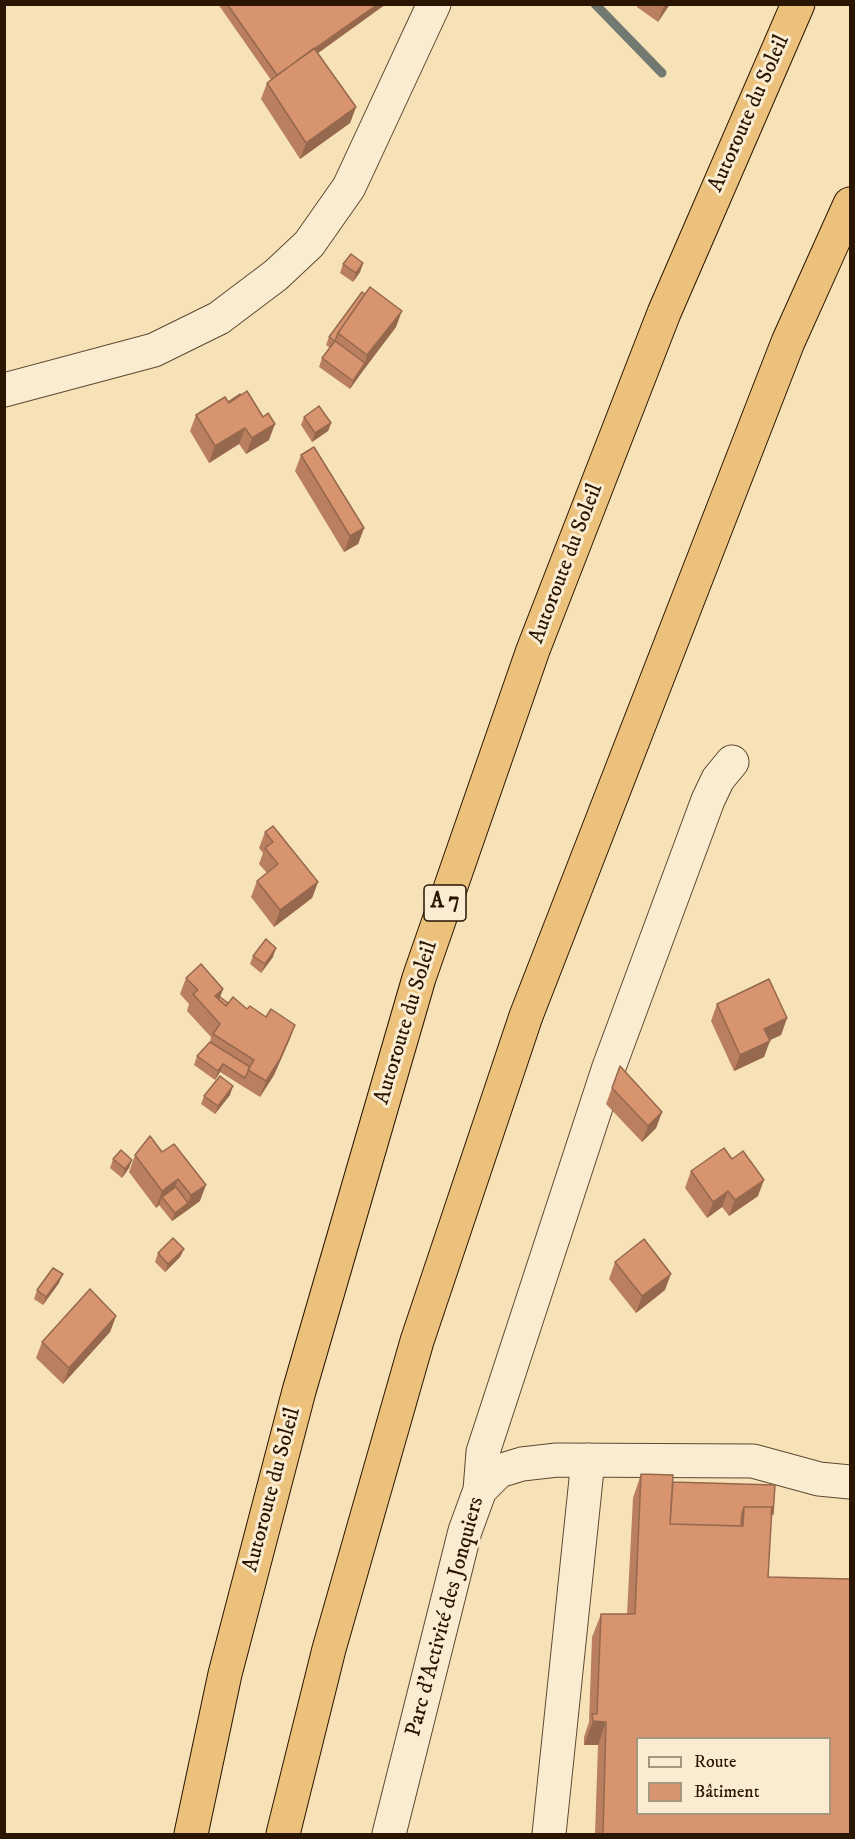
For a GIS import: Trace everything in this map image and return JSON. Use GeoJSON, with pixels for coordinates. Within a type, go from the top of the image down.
{"type":"FeatureCollection","features":[{"type":"Feature","properties":{"kind":"highway","name":"Autoroute du Soleil"},"geometry":{"type":"LineString","coordinates":[[191,1834],[225,1674],[299,1391],[419,978],[533,651],[664,313],[798,4]]}},
{"type":"Feature","properties":{"kind":"highway"},"geometry":{"type":"LineString","coordinates":[[283,1834],[329,1648],[417,1341],[526,1016],[788,342],[850,204]]}},
{"type":"Feature","properties":{"kind":"street"},"geometry":{"type":"LineString","coordinates":[[4,390],[154,350],[219,318],[276,275],[309,244],[349,187],[434,4]]}},
{"type":"Feature","properties":{"kind":"street"},"geometry":{"type":"LineString","coordinates":[[480,1490],[483,1452],[605,1078],[708,800],[718,779],[732,762]]}},
{"type":"Feature","properties":{"kind":"street","name":"Parc d'Activité des Jonquiers"},"geometry":{"type":"LineString","coordinates":[[389,1834],[465,1531],[480,1490],[499,1471],[510,1467],[557,1460],[753,1461],[819,1479],[850,1482]]}},
{"type":"Feature","properties":{"kind":"street"},"geometry":{"type":"LineString","coordinates":[[549,1834],[588,1460]]}},
{"type":"Feature","properties":{"kind":"building"},"geometry":{"type":"Polygon","coordinates":[[[227,4],[378,4],[277,75],[227,4]]]}},
{"type":"Feature","properties":{"kind":"building"},"geometry":{"type":"Polygon","coordinates":[[[314,48],[356,107],[306,143],[267,83],[314,48]]]}},
{"type":"Feature","properties":{"kind":"building"},"geometry":{"type":"Polygon","coordinates":[[[351,254],[363,263],[356,273],[343,264],[351,254]]]}},
{"type":"Feature","properties":{"kind":"building"},"geometry":{"type":"Polygon","coordinates":[[[370,287],[402,311],[367,355],[338,333],[370,287]]]}},
{"type":"Feature","properties":{"kind":"building"},"geometry":{"type":"Polygon","coordinates":[[[362,292],[365,294],[335,341],[329,337],[362,292]]]}},
{"type":"Feature","properties":{"kind":"building"},"geometry":{"type":"Polygon","coordinates":[[[335,341],[365,363],[353,381],[322,358],[335,341]]]}},
{"type":"Feature","properties":{"kind":"building"},"geometry":{"type":"Polygon","coordinates":[[[247,391],[263,417],[268,413],[275,424],[252,438],[245,428],[215,446],[196,415],[225,397],[229,403],[247,391]]]}},
{"type":"Feature","properties":{"kind":"building"},"geometry":{"type":"Polygon","coordinates":[[[319,406],[331,423],[315,433],[304,417],[319,406]]]}},
{"type":"Feature","properties":{"kind":"building"},"geometry":{"type":"Polygon","coordinates":[[[314,447],[364,528],[350,536],[301,455],[314,447]]]}},
{"type":"Feature","properties":{"kind":"building"},"geometry":{"type":"Polygon","coordinates":[[[273,826],[318,882],[280,910],[257,881],[278,864],[265,848],[273,842],[265,832],[273,826]]]}},
{"type":"Feature","properties":{"kind":"building"},"geometry":{"type":"Polygon","coordinates":[[[266,939],[276,948],[265,964],[253,956],[266,939]]]}},
{"type":"Feature","properties":{"kind":"building"},"geometry":{"type":"Polygon","coordinates":[[[201,964],[223,989],[215,996],[226,1006],[233,997],[247,1009],[250,1006],[266,1017],[271,1009],[295,1025],[280,1059],[266,1081],[248,1070],[254,1060],[213,1034],[220,1024],[193,994],[198,990],[186,978],[201,964]]]}},
{"type":"Feature","properties":{"kind":"building"},"geometry":{"type":"Polygon","coordinates":[[[769,979],[787,1018],[764,1029],[770,1041],[740,1055],[717,1004],[769,979]]]}},
{"type":"Feature","properties":{"kind":"building"},"geometry":{"type":"Polygon","coordinates":[[[220,997],[228,1003],[226,1006],[218,999],[220,997]]]}},
{"type":"Feature","properties":{"kind":"building"},"geometry":{"type":"Polygon","coordinates":[[[210,1042],[250,1067],[245,1078],[223,1064],[218,1071],[197,1056],[210,1042]]]}},
{"type":"Feature","properties":{"kind":"building"},"geometry":{"type":"Polygon","coordinates":[[[620,1066],[662,1112],[648,1126],[612,1088],[620,1066]]]}},
{"type":"Feature","properties":{"kind":"building"},"geometry":{"type":"Polygon","coordinates":[[[220,1076],[233,1086],[218,1106],[204,1096],[220,1076]]]}},
{"type":"Feature","properties":{"kind":"building"},"geometry":{"type":"Polygon","coordinates":[[[150,1136],[162,1152],[174,1144],[206,1185],[191,1195],[178,1179],[162,1191],[135,1155],[150,1136]]]}},
{"type":"Feature","properties":{"kind":"building"},"geometry":{"type":"Polygon","coordinates":[[[724,1148],[732,1159],[743,1151],[764,1180],[735,1200],[728,1191],[713,1202],[691,1171],[724,1148]]]}},
{"type":"Feature","properties":{"kind":"building"},"geometry":{"type":"Polygon","coordinates":[[[121,1150],[132,1160],[125,1169],[113,1159],[121,1150]]]}},
{"type":"Feature","properties":{"kind":"building"},"geometry":{"type":"Polygon","coordinates":[[[176,1187],[188,1203],[175,1213],[162,1197],[176,1187]]]}},
{"type":"Feature","properties":{"kind":"building"},"geometry":{"type":"Polygon","coordinates":[[[173,1238],[184,1249],[168,1264],[158,1253],[173,1238]]]}},
{"type":"Feature","properties":{"kind":"building"},"geometry":{"type":"Polygon","coordinates":[[[644,1239],[671,1274],[642,1296],[615,1262],[644,1239]]]}},
{"type":"Feature","properties":{"kind":"building"},"geometry":{"type":"Polygon","coordinates":[[[53,1268],[63,1274],[46,1297],[37,1290],[53,1268]]]}},
{"type":"Feature","properties":{"kind":"building"},"geometry":{"type":"Polygon","coordinates":[[[90,1289],[116,1316],[69,1368],[42,1342],[90,1289]]]}},
{"type":"Feature","properties":{"kind":"building"},"geometry":{"type":"Polygon","coordinates":[[[641,1474],[673,1475],[670,1524],[743,1526],[744,1507],[772,1507],[768,1577],[850,1579],[850,1834],[603,1834],[606,1722],[593,1721],[592,1714],[597,1714],[601,1614],[635,1614],[641,1474]]]}},
{"type":"Feature","properties":{"kind":"building"},"geometry":{"type":"Polygon","coordinates":[[[673,1482],[775,1485],[773,1514],[771,1514],[772,1507],[744,1507],[741,1526],[670,1524],[673,1482]]]}},
{"type":"Feature","properties":{"kind":"waterway"},"geometry":{"type":"LineString","coordinates":[[595,4],[662,73]]}}]}
